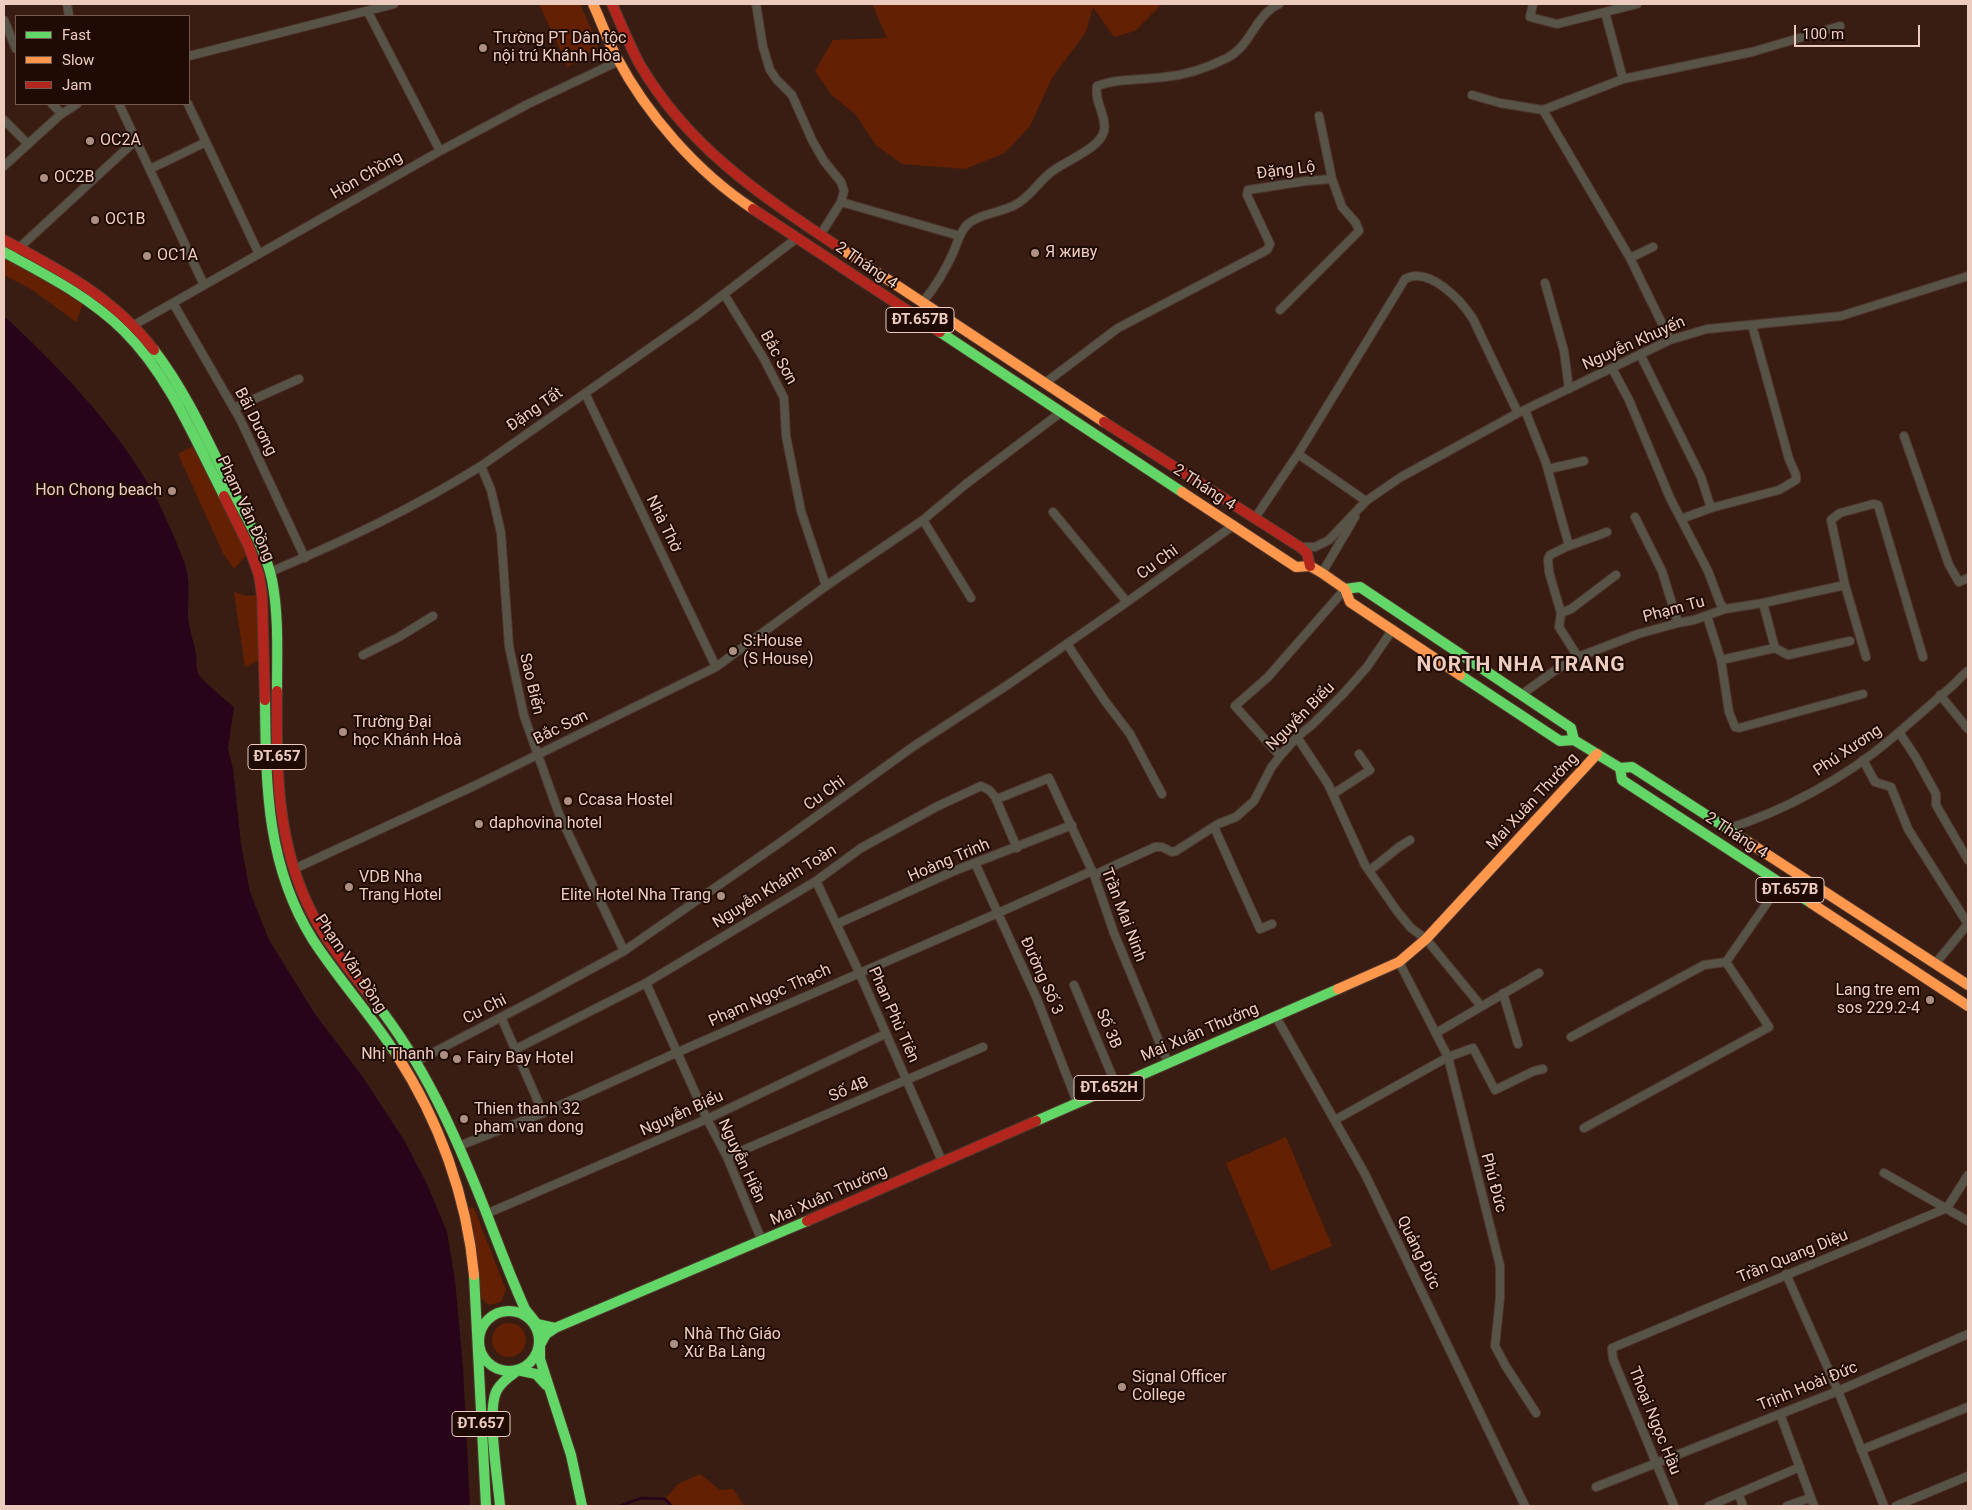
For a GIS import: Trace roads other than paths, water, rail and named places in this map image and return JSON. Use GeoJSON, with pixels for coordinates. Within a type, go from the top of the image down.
{"type":"FeatureCollection","features":[{"type":"Feature","properties":{"kind":"main road","name":"2 Tháng 4"},"geometry":{"type":"LineString","coordinates":[[593,4],[619,62],[640,94],[676,142],[723,187],[1060,413],[1296,567],[1310,566],[1322,573],[1345,589],[1350,602],[1560,741],[1574,740],[1620,768],[1632,767],[1968,985]]}},
{"type":"Feature","properties":{"kind":"main road","name":"2 Tháng 4"},"geometry":{"type":"LineString","coordinates":[[612,4],[639,62],[666,104],[721,163],[752,188],[1074,403],[1300,547],[1307,552],[1310,566]]}},
{"type":"Feature","properties":{"kind":"main road"},"geometry":{"type":"LineString","coordinates":[[619,62],[639,62]]}},
{"type":"Feature","properties":{"kind":"main road"},"geometry":{"type":"LineString","coordinates":[[797,238],[806,225]]}},
{"type":"Feature","properties":{"kind":"main road","name":"Phạm Văn Đồng"},"geometry":{"type":"LineString","coordinates":[[4,240],[75,278],[102,297],[134,325],[163,360],[186,396],[254,532],[265,574],[264,632],[269,824],[282,875],[301,918],[325,959],[406,1068],[434,1122],[450,1167],[464,1214],[473,1263],[486,1506]]}},
{"type":"Feature","properties":{"kind":"main road","name":"Phạm Văn Đồng"},"geometry":{"type":"LineString","coordinates":[[4,252],[77,293],[94,306],[125,332],[161,376],[177,402],[244,537],[265,574],[274,593],[279,803],[285,839],[294,870],[302,892],[321,930],[335,952],[399,1034],[417,1061],[459,1146],[531,1319]]}},
{"type":"Feature","properties":{"kind":"main road"},"geometry":{"type":"LineString","coordinates":[[125,332],[134,325]]}},
{"type":"Feature","properties":{"kind":"main road"},"geometry":{"type":"LineString","coordinates":[[1060,413],[1074,403]]}},
{"type":"Feature","properties":{"kind":"main road","name":"2 Tháng 4"},"geometry":{"type":"LineString","coordinates":[[1345,589],[1360,587],[1571,728],[1574,740]]}},
{"type":"Feature","properties":{"kind":"main road","name":"Mai Xuân Thưởng"},"geometry":{"type":"LineString","coordinates":[[540,1345],[546,1334],[556,1328],[762,1241],[1399,962],[1426,939],[1597,754]]}},
{"type":"Feature","properties":{"kind":"main road","name":"2 Tháng 4"},"geometry":{"type":"LineString","coordinates":[[1620,768],[1622,780],[1968,1006]]}},
{"type":"Feature","properties":{"kind":"main road"},"geometry":{"type":"LineString","coordinates":[[282,875],[294,870]]}},
{"type":"Feature","properties":{"kind":"main road"},"geometry":{"type":"LineString","coordinates":[[406,1068],[417,1061]]}},
{"type":"Feature","properties":{"kind":"main road","name":"ĐT.657"},"geometry":{"type":"LineString","coordinates":[[500,1506],[492,1402],[496,1389],[505,1379],[532,1361],[540,1345],[536,1327],[531,1319],[524,1314],[506,1310],[489,1318],[483,1325],[478,1342],[480,1352],[491,1366],[499,1370],[517,1370]]}},
{"type":"Feature","properties":{"kind":"main road"},"geometry":{"type":"LineString","coordinates":[[531,1319],[540,1326],[556,1328]]}},
{"type":"Feature","properties":{"kind":"main road"},"geometry":{"type":"LineString","coordinates":[[540,1345],[540,1359],[571,1455],[582,1506]]}},
{"type":"Feature","properties":{"kind":"main road"},"geometry":{"type":"LineString","coordinates":[[517,1370],[536,1374],[550,1390]]}},
{"type":"Feature","properties":{"kind":"street"},"geometry":{"type":"LineString","coordinates":[[190,56],[394,4]]}},
{"type":"Feature","properties":{"kind":"street"},"geometry":{"type":"LineString","coordinates":[[756,4],[763,47],[770,70],[792,95],[812,140],[824,161],[841,182],[844,191],[841,202],[821,234]]}},
{"type":"Feature","properties":{"kind":"street"},"geometry":{"type":"LineString","coordinates":[[923,302],[935,287],[946,268],[966,225],[976,219],[1020,202],[1053,170],[1098,141],[1104,131],[1104,125],[1096,96],[1097,86],[1129,79],[1174,76],[1223,60],[1242,48],[1264,15],[1271,8],[1279,4]]}},
{"type":"Feature","properties":{"kind":"street"},"geometry":{"type":"LineString","coordinates":[[1533,4],[1530,16],[1557,24],[1638,4]]}},
{"type":"Feature","properties":{"kind":"street"},"geometry":{"type":"LineString","coordinates":[[368,12],[440,151]]}},
{"type":"Feature","properties":{"kind":"street"},"geometry":{"type":"LineString","coordinates":[[1605,12],[1623,79]]}},
{"type":"Feature","properties":{"kind":"street"},"geometry":{"type":"LineString","coordinates":[[4,20],[15,47]]}},
{"type":"Feature","properties":{"kind":"street"},"geometry":{"type":"LineString","coordinates":[[1472,95],[1500,103],[1543,110],[1623,79],[1752,52],[1840,26]]}},
{"type":"Feature","properties":{"kind":"street","name":"Hòn Chồng"},"geometry":{"type":"LineString","coordinates":[[134,325],[440,151],[528,104],[619,62]]}},
{"type":"Feature","properties":{"kind":"street"},"geometry":{"type":"LineString","coordinates":[[53,105],[62,114]]}},
{"type":"Feature","properties":{"kind":"street"},"geometry":{"type":"LineString","coordinates":[[4,166],[62,114],[76,105]]}},
{"type":"Feature","properties":{"kind":"street"},"geometry":{"type":"LineString","coordinates":[[119,105],[204,285]]}},
{"type":"Feature","properties":{"kind":"street"},"geometry":{"type":"LineString","coordinates":[[188,105],[259,254]]}},
{"type":"Feature","properties":{"kind":"street"},"geometry":{"type":"LineString","coordinates":[[1543,110],[1630,258],[1670,340]]}},
{"type":"Feature","properties":{"kind":"street"},"geometry":{"type":"LineString","coordinates":[[1319,116],[1332,179]]}},
{"type":"Feature","properties":{"kind":"street"},"geometry":{"type":"LineString","coordinates":[[4,120],[27,144]]}},
{"type":"Feature","properties":{"kind":"street"},"geometry":{"type":"LineString","coordinates":[[19,248],[136,140]]}},
{"type":"Feature","properties":{"kind":"street"},"geometry":{"type":"LineString","coordinates":[[150,169],[206,142]]}},
{"type":"Feature","properties":{"kind":"street","name":"Đặng Lộ"},"geometry":{"type":"LineString","coordinates":[[1045,383],[1118,328],[1267,250],[1270,244],[1247,194],[1248,190],[1332,179],[1342,207],[1356,223],[1359,231],[1280,310]]}},
{"type":"Feature","properties":{"kind":"street"},"geometry":{"type":"LineString","coordinates":[[841,202],[960,236]]}},
{"type":"Feature","properties":{"kind":"street","name":"Đặng Tất"},"geometry":{"type":"LineString","coordinates":[[265,574],[351,538],[411,508],[481,466],[724,294],[797,238]]}},
{"type":"Feature","properties":{"kind":"street"},"geometry":{"type":"LineString","coordinates":[[1630,258],[1653,247]]}},
{"type":"Feature","properties":{"kind":"street"},"geometry":{"type":"LineString","coordinates":[[1255,518],[1298,454],[1405,279],[1411,276],[1424,276],[1457,297],[1473,319],[1548,469],[1570,546]]}},
{"type":"Feature","properties":{"kind":"street","name":"Nguyễn Khuyến"},"geometry":{"type":"LineString","coordinates":[[1300,547],[1315,546],[1329,540],[1366,501],[1401,477],[1521,412],[1670,340],[1707,329],[1841,316],[1968,276]]}},
{"type":"Feature","properties":{"kind":"street"},"geometry":{"type":"LineString","coordinates":[[1545,283],[1564,351],[1569,389]]}},
{"type":"Feature","properties":{"kind":"street","name":"Bắc Sơn"},"geometry":{"type":"LineString","coordinates":[[724,294],[764,359],[784,398],[786,436],[801,511],[826,586]]}},
{"type":"Feature","properties":{"kind":"street","name":"Bãi Dương"},"geometry":{"type":"LineString","coordinates":[[173,302],[234,408],[305,558]]}},
{"type":"Feature","properties":{"kind":"street"},"geometry":{"type":"LineString","coordinates":[[1680,519],[1770,492],[1791,484],[1796,480],[1752,325]]}},
{"type":"Feature","properties":{"kind":"street"},"geometry":{"type":"LineString","coordinates":[[1640,354],[1701,477],[1712,508]]}},
{"type":"Feature","properties":{"kind":"street"},"geometry":{"type":"LineString","coordinates":[[1612,368],[1629,400],[1654,464],[1680,519],[1708,571],[1720,603],[1725,609]]}},
{"type":"Feature","properties":{"kind":"street"},"geometry":{"type":"LineString","coordinates":[[234,408],[299,379]]}},
{"type":"Feature","properties":{"kind":"street","name":"Nhà Thờ"},"geometry":{"type":"LineString","coordinates":[[585,393],[716,667]]}},
{"type":"Feature","properties":{"kind":"street","name":"Bắc Sơn"},"geometry":{"type":"LineString","coordinates":[[294,870],[539,754],[716,667],[826,586],[923,520],[966,484],[1060,413]]}},
{"type":"Feature","properties":{"kind":"street"},"geometry":{"type":"LineString","coordinates":[[1904,436],[1949,565],[1959,582],[1968,578]]}},
{"type":"Feature","properties":{"kind":"street"},"geometry":{"type":"LineString","coordinates":[[1298,454],[1366,501]]}},
{"type":"Feature","properties":{"kind":"street"},"geometry":{"type":"LineString","coordinates":[[1548,469],[1584,461]]}},
{"type":"Feature","properties":{"kind":"street","name":"Sao Biển"},"geometry":{"type":"LineString","coordinates":[[481,466],[491,490],[501,533],[509,646],[524,716],[560,814],[624,951]]}},
{"type":"Feature","properties":{"kind":"street","name":"Nguyễn Khuyến"},"geometry":{"type":"LineString","coordinates":[[1322,573],[1366,501]]}},
{"type":"Feature","properties":{"kind":"street"},"geometry":{"type":"LineString","coordinates":[[1866,657],[1846,585],[1831,520],[1840,513],[1873,504],[1878,505],[1923,657]]}},
{"type":"Feature","properties":{"kind":"street"},"geometry":{"type":"LineString","coordinates":[[1053,512],[1127,602]]}},
{"type":"Feature","properties":{"kind":"street"},"geometry":{"type":"LineString","coordinates":[[1635,517],[1662,571],[1678,623]]}},
{"type":"Feature","properties":{"kind":"street"},"geometry":{"type":"LineString","coordinates":[[923,520],[970,598]]}},
{"type":"Feature","properties":{"kind":"street","name":"Cu Chi"},"geometry":{"type":"LineString","coordinates":[[417,1061],[624,951],[778,844],[914,746],[1067,644],[1234,525]]}},
{"type":"Feature","properties":{"kind":"street"},"geometry":{"type":"LineString","coordinates":[[1578,657],[1559,628],[1561,613],[1548,572],[1548,559],[1550,555],[1607,532]]}},
{"type":"Feature","properties":{"kind":"street"},"geometry":{"type":"LineString","coordinates":[[1561,613],[1571,609],[1616,575]]}},
{"type":"Feature","properties":{"kind":"street","name":"Phạm Tu"},"geometry":{"type":"LineString","coordinates":[[1521,695],[1557,669],[1578,657],[1638,634],[1707,616],[1725,609],[1763,603],[1846,585]]}},
{"type":"Feature","properties":{"kind":"street"},"geometry":{"type":"LineString","coordinates":[[1280,756],[1235,706],[1268,677],[1345,589]]}},
{"type":"Feature","properties":{"kind":"street"},"geometry":{"type":"LineString","coordinates":[[1763,603],[1775,648]]}},
{"type":"Feature","properties":{"kind":"street"},"geometry":{"type":"LineString","coordinates":[[364,654],[399,637],[433,616]]}},
{"type":"Feature","properties":{"kind":"street"},"geometry":{"type":"LineString","coordinates":[[1707,616],[1721,660],[1729,712],[1733,723],[1739,728],[1864,694]]}},
{"type":"Feature","properties":{"kind":"street","name":"Nguyễn Biểu"},"geometry":{"type":"LineString","coordinates":[[1093,873],[1155,847],[1162,847],[1172,852],[1176,851],[1214,827],[1236,817],[1254,802],[1271,768],[1280,756],[1297,737],[1344,693],[1367,666],[1393,629]]}},
{"type":"Feature","properties":{"kind":"street"},"geometry":{"type":"LineString","coordinates":[[1721,660],[1775,648],[1788,655],[1850,641]]}},
{"type":"Feature","properties":{"kind":"street"},"geometry":{"type":"LineString","coordinates":[[1067,644],[1105,701],[1130,734],[1162,794]]}},
{"type":"Feature","properties":{"kind":"street","name":"Phú Xương"},"geometry":{"type":"LineString","coordinates":[[1727,829],[1759,819],[1785,806],[1863,760],[1899,732],[1968,672]]}},
{"type":"Feature","properties":{"kind":"street"},"geometry":{"type":"LineString","coordinates":[[1940,695],[1968,729]]}},
{"type":"Feature","properties":{"kind":"street"},"geometry":{"type":"LineString","coordinates":[[1899,732],[1936,794],[1936,805],[1968,860]]}},
{"type":"Feature","properties":{"kind":"street"},"geometry":{"type":"LineString","coordinates":[[1297,737],[1332,794],[1370,871],[1397,911],[1411,928],[1426,939],[1481,1006]]}},
{"type":"Feature","properties":{"kind":"street"},"geometry":{"type":"LineString","coordinates":[[1332,794],[1370,770],[1359,754]]}},
{"type":"Feature","properties":{"kind":"street"},"geometry":{"type":"LineString","coordinates":[[1863,760],[1875,782],[1891,788],[1908,829],[1968,924],[1935,964]]}},
{"type":"Feature","properties":{"kind":"street","name":"Trần Mai Ninh"},"geometry":{"type":"LineString","coordinates":[[996,799],[1049,778],[1093,873],[1114,933],[1168,1063]]}},
{"type":"Feature","properties":{"kind":"street","name":"Nguyễn Khánh Toàn"},"geometry":{"type":"LineString","coordinates":[[516,1049],[646,983],[816,881],[861,848],[974,788],[986,787],[996,799]]}},
{"type":"Feature","properties":{"kind":"street"},"geometry":{"type":"LineString","coordinates":[[996,799],[1017,848]]}},
{"type":"Feature","properties":{"kind":"street","name":"Hoàng Trinh"},"geometry":{"type":"LineString","coordinates":[[837,924],[933,880],[1072,825]]}},
{"type":"Feature","properties":{"kind":"street"},"geometry":{"type":"LineString","coordinates":[[1214,827],[1260,929],[1272,924]]}},
{"type":"Feature","properties":{"kind":"street"},"geometry":{"type":"LineString","coordinates":[[1370,871],[1399,846],[1410,840]]}},
{"type":"Feature","properties":{"kind":"street","name":"Đường Số 3"},"geometry":{"type":"LineString","coordinates":[[975,863],[1037,999],[1077,1102]]}},
{"type":"Feature","properties":{"kind":"street","name":"Phạm Ngọc Thạch"},"geometry":{"type":"LineString","coordinates":[[459,1146],[543,1113],[860,972],[1093,873]]}},
{"type":"Feature","properties":{"kind":"street","name":"Phan Phù Tiên"},"geometry":{"type":"LineString","coordinates":[[816,881],[860,972],[942,1162]]}},
{"type":"Feature","properties":{"kind":"street"},"geometry":{"type":"LineString","coordinates":[[1571,1037],[1704,965],[1726,962],[1781,884]]}},
{"type":"Feature","properties":{"kind":"street","name":"Phú Đức"},"geometry":{"type":"LineString","coordinates":[[1399,962],[1448,1057],[1500,1266],[1500,1298],[1495,1346],[1536,1413]]}},
{"type":"Feature","properties":{"kind":"street"},"geometry":{"type":"LineString","coordinates":[[1584,1128],[1769,1027],[1726,962]]}},
{"type":"Feature","properties":{"kind":"street"},"geometry":{"type":"LineString","coordinates":[[1436,1034],[1539,973]]}},
{"type":"Feature","properties":{"kind":"street","name":"Nguyễn Hiền"},"geometry":{"type":"LineString","coordinates":[[646,983],[706,1119],[726,1157],[762,1241]]}},
{"type":"Feature","properties":{"kind":"street","name":"Số 3B"},"geometry":{"type":"LineString","coordinates":[[1074,985],[1116,1085]]}},
{"type":"Feature","properties":{"kind":"street"},"geometry":{"type":"LineString","coordinates":[[1503,994],[1518,1044]]}},
{"type":"Feature","properties":{"kind":"street"},"geometry":{"type":"LineString","coordinates":[[501,1017],[543,1113]]}},
{"type":"Feature","properties":{"kind":"street","name":"Quảng Đức"},"geometry":{"type":"LineString","coordinates":[[1276,1017],[1365,1174],[1525,1506]]}},
{"type":"Feature","properties":{"kind":"street","name":"Nguyễn Biểu"},"geometry":{"type":"LineString","coordinates":[[486,1214],[706,1119],[886,1034]]}},
{"type":"Feature","properties":{"kind":"street","name":"Số 4B"},"geometry":{"type":"LineString","coordinates":[[726,1157],[983,1047]]}},
{"type":"Feature","properties":{"kind":"street"},"geometry":{"type":"LineString","coordinates":[[1335,1120],[1448,1057],[1473,1048],[1495,1090],[1534,1071],[1543,1069]]}},
{"type":"Feature","properties":{"kind":"street"},"geometry":{"type":"LineString","coordinates":[[1884,1173],[1968,1221]]}},
{"type":"Feature","properties":{"kind":"street"},"geometry":{"type":"LineString","coordinates":[[1947,1208],[1968,1175]]}},
{"type":"Feature","properties":{"kind":"street","name":"Trần Quang Diệu"},"geometry":{"type":"LineString","coordinates":[[1614,1347],[1947,1208]]}},
{"type":"Feature","properties":{"kind":"street"},"geometry":{"type":"LineString","coordinates":[[1786,1274],[1838,1391],[1884,1506]]}},
{"type":"Feature","properties":{"kind":"street","name":"Trịnh Hoài Đức"},"geometry":{"type":"LineString","coordinates":[[1596,1487],[1838,1391],[1968,1334]]}},
{"type":"Feature","properties":{"kind":"street","name":"Thoại Ngọc Hầu"},"geometry":{"type":"LineString","coordinates":[[1614,1347],[1611,1351],[1613,1359],[1674,1506]]}},
{"type":"Feature","properties":{"kind":"street"},"geometry":{"type":"LineString","coordinates":[[1861,1450],[1968,1408]]}},
{"type":"Feature","properties":{"kind":"street"},"geometry":{"type":"LineString","coordinates":[[1780,1414],[1812,1502],[1787,1506]]}},
{"type":"Feature","properties":{"kind":"street"},"geometry":{"type":"LineString","coordinates":[[1709,1506],[1800,1467]]}},
{"type":"Feature","properties":{"kind":"street"},"geometry":{"type":"LineString","coordinates":[[1896,1506],[1968,1477]]}},
{"type":"Feature","properties":{"kind":"street"},"geometry":{"type":"LineString","coordinates":[[1738,1495],[1743,1506]]}},
{"type":"Feature","properties":{"kind":"waterway"},"geometry":{"type":"LineString","coordinates":[[619,1506],[642,1498],[665,1499],[672,1506]]}},
{"type":"Feature","properties":{"kind":"place","name":"Trường PT Dân tộc nội trú Khánh Hòa"},"geometry":{"type":"Point","coordinates":[483,48]}},
{"type":"Feature","properties":{"kind":"place","name":"OC2A"},"geometry":{"type":"Point","coordinates":[90,141]}},
{"type":"Feature","properties":{"kind":"place","name":"OC2B"},"geometry":{"type":"Point","coordinates":[44,178]}},
{"type":"Feature","properties":{"kind":"place","name":"OC1B"},"geometry":{"type":"Point","coordinates":[95,220]}},
{"type":"Feature","properties":{"kind":"place","name":"Я живу"},"geometry":{"type":"Point","coordinates":[1035,253]}},
{"type":"Feature","properties":{"kind":"place","name":"OC1A"},"geometry":{"type":"Point","coordinates":[147,256]}},
{"type":"Feature","properties":{"kind":"place","name":"Hon Chong beach"},"geometry":{"type":"Point","coordinates":[172,491]}},
{"type":"Feature","properties":{"kind":"place","name":"S:House (S House)"},"geometry":{"type":"Point","coordinates":[733,651]}},
{"type":"Feature","properties":{"kind":"place","name":"Trường Đại học Khánh Hoà"},"geometry":{"type":"Point","coordinates":[343,732]}},
{"type":"Feature","properties":{"kind":"place","name":"Ccasa Hostel"},"geometry":{"type":"Point","coordinates":[568,801]}},
{"type":"Feature","properties":{"kind":"place","name":"daphovina hotel"},"geometry":{"type":"Point","coordinates":[479,824]}},
{"type":"Feature","properties":{"kind":"place","name":"VDB Nha Trang Hotel"},"geometry":{"type":"Point","coordinates":[349,887]}},
{"type":"Feature","properties":{"kind":"place","name":"Elite Hotel Nha Trang"},"geometry":{"type":"Point","coordinates":[721,896]}},
{"type":"Feature","properties":{"kind":"place","name":"Lang tre em sos 229.2-4"},"geometry":{"type":"Point","coordinates":[1930,1000]}},
{"type":"Feature","properties":{"kind":"place","name":"Nhị Thanh"},"geometry":{"type":"Point","coordinates":[444,1055]}},
{"type":"Feature","properties":{"kind":"place","name":"Fairy Bay Hotel"},"geometry":{"type":"Point","coordinates":[457,1059]}},
{"type":"Feature","properties":{"kind":"place","name":"Thien thanh 32 pham van dong"},"geometry":{"type":"Point","coordinates":[464,1119]}},
{"type":"Feature","properties":{"kind":"place","name":"Nhà Thờ Giáo Xứ Ba Làng"},"geometry":{"type":"Point","coordinates":[674,1344]}},
{"type":"Feature","properties":{"kind":"place","name":"Signal Officer College"},"geometry":{"type":"Point","coordinates":[1122,1387]}},
{"type":"Feature","properties":{"kind":"district","name":"NORTH NHA TRANG"},"geometry":{"type":"Point","coordinates":[1521,666]}}]}
